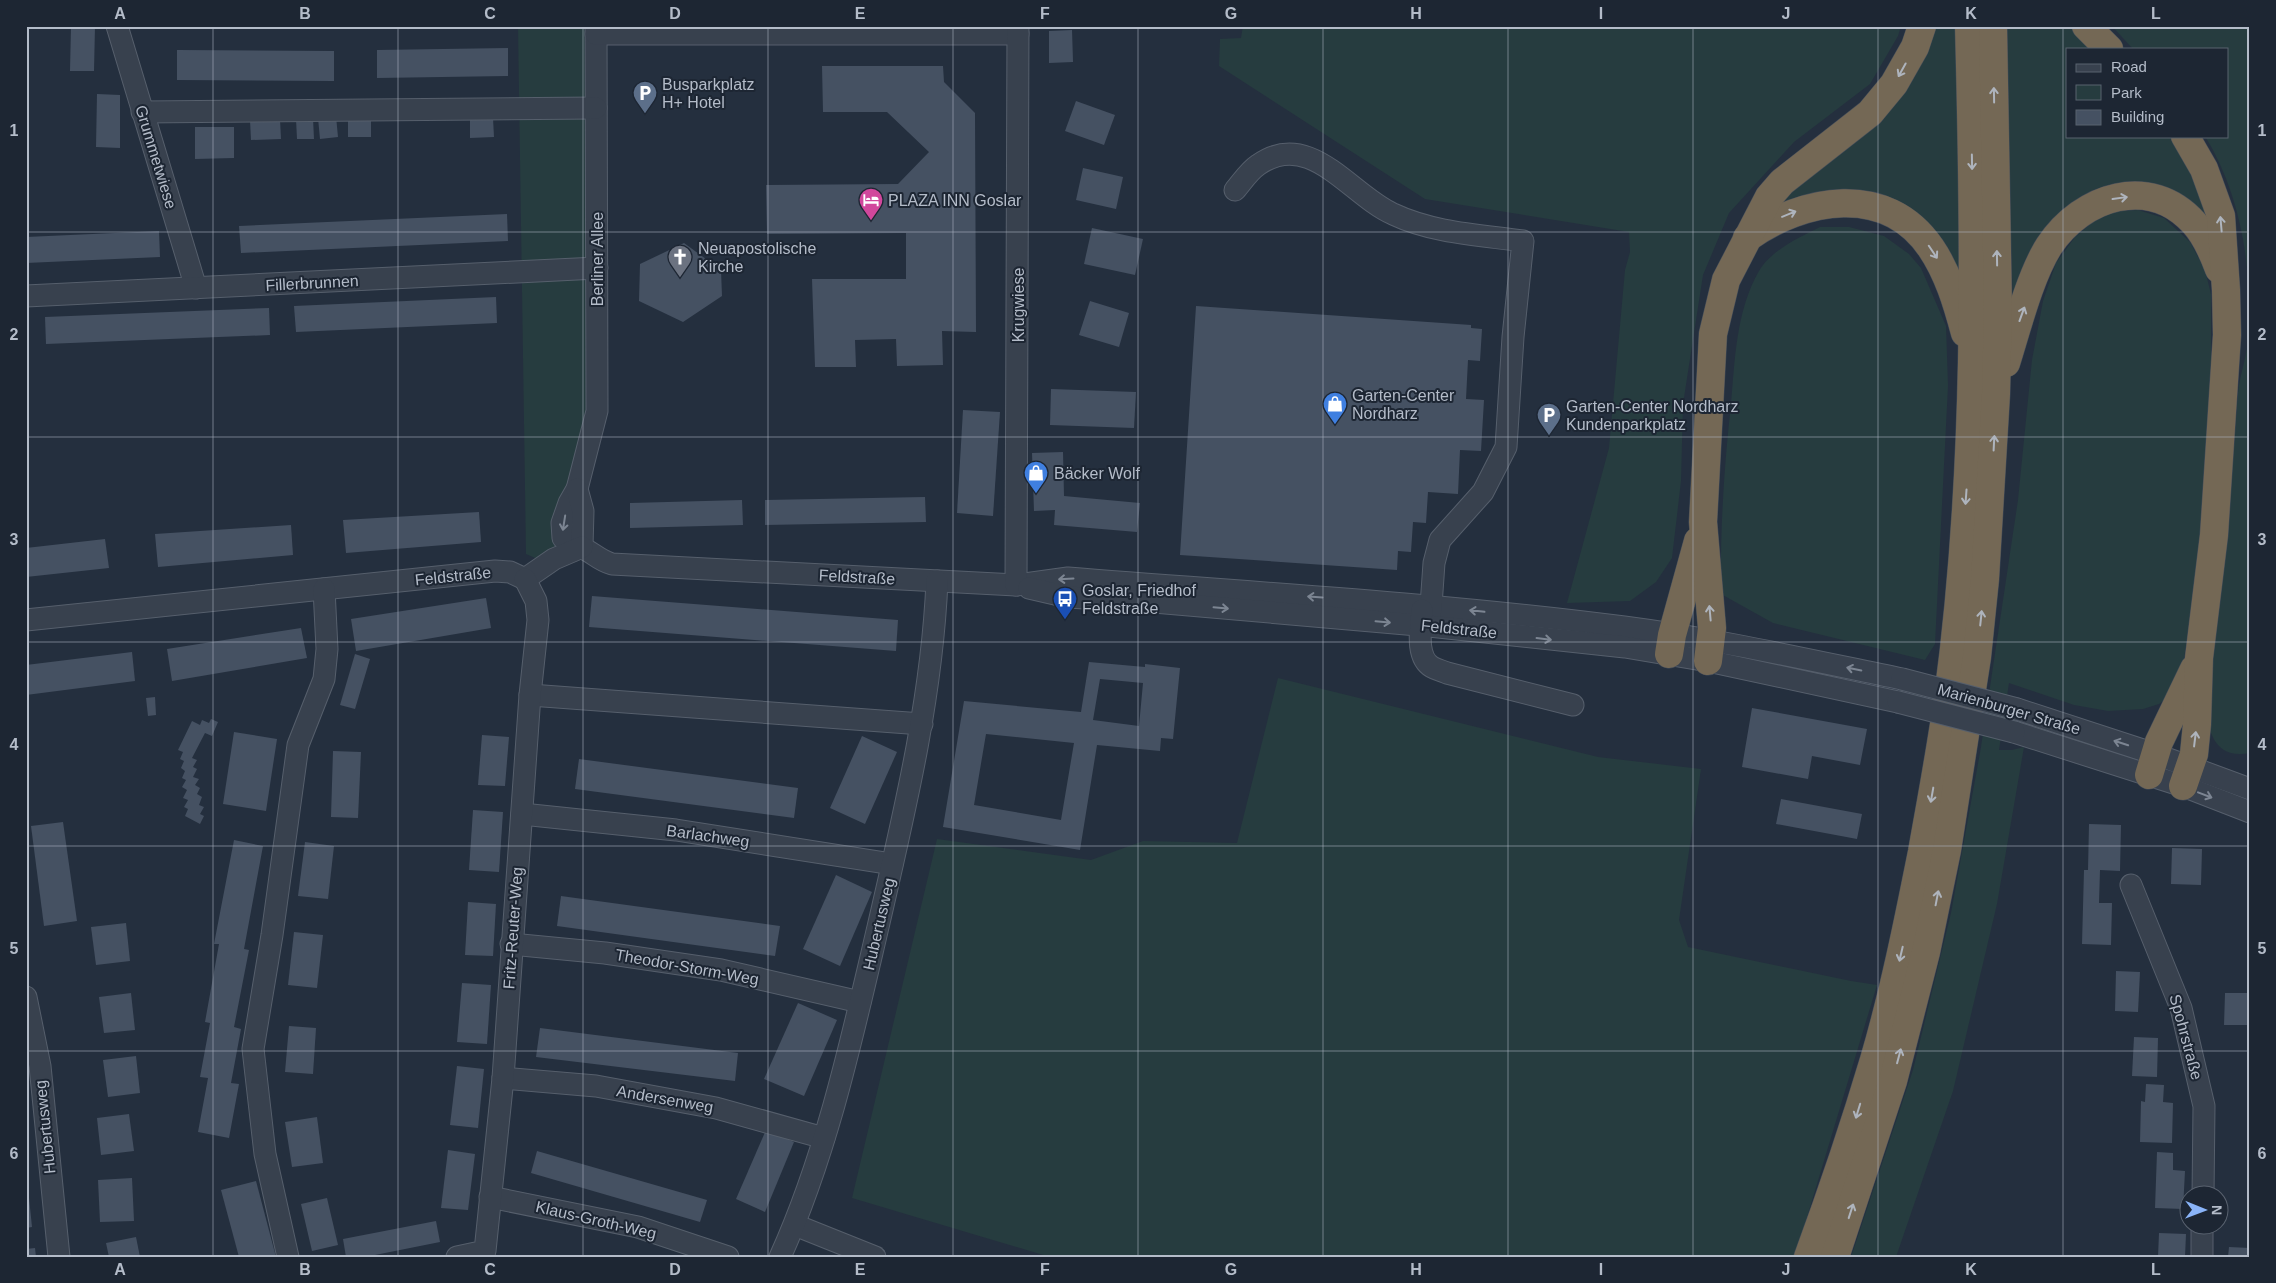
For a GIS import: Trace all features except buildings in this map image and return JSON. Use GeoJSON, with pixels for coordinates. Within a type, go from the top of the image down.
{"type":"FeatureCollection","features":[{"type":"Feature","properties":{"kind":"highway"},"geometry":{"type":"LineString","coordinates":[[1709,651],[1712,628],[1703,522],[1714,334],[1726,280],[1769,197],[1782,182],[1870,113],[1894,84],[1915,47],[1922,26]]}},
{"type":"Feature","properties":{"kind":"highway"},"geometry":{"type":"LineString","coordinates":[[1808,1257],[1842,1164],[1874,1058],[1898,968],[1925,835],[1948,699],[1962,554],[1973,361],[1969,26]]}},
{"type":"Feature","properties":{"kind":"highway"},"geometry":{"type":"LineString","coordinates":[[1835,1257],[1893,1081],[1926,952],[1947,850],[1977,657],[1986,579],[1996,394],[1998,307],[1993,26]]}},
{"type":"Feature","properties":{"kind":"highway"},"geometry":{"type":"LineString","coordinates":[[2086,26],[2108,48]]}},
{"type":"Feature","properties":{"kind":"highway"},"geometry":{"type":"LineString","coordinates":[[2186,138],[2204,169],[2221,216],[2227,335],[2215,526],[2199,658],[2197,724],[2187,776]]}},
{"type":"Feature","properties":{"kind":"highway"},"geometry":{"type":"LineString","coordinates":[[1996,394],[2020,320],[2049,246],[2073,217],[2098,201],[2123,196],[2150,197],[2172,205],[2194,223],[2211,249],[2226,290]]}},
{"type":"Feature","properties":{"kind":"highway"},"geometry":{"type":"LineString","coordinates":[[1748,238],[1767,224],[1784,216],[1822,204],[1864,205],[1880,208],[1893,214],[1920,234],[1939,260],[1950,284],[1973,361]]}},
{"type":"Feature","properties":{"kind":"highway"},"geometry":{"type":"LineString","coordinates":[[1670,644],[1703,522]]}},
{"type":"Feature","properties":{"kind":"highway"},"geometry":{"type":"LineString","coordinates":[[2152,764],[2199,658]]}},
{"type":"Feature","properties":{"kind":"street","name":"Grummetwiese"},"geometry":{"type":"LineString","coordinates":[[117,26],[196,288]]}},
{"type":"Feature","properties":{"kind":"street"},"geometry":{"type":"LineString","coordinates":[[596,30],[1018,30]]}},
{"type":"Feature","properties":{"kind":"street","name":"Berliner Allee"},"geometry":{"type":"LineString","coordinates":[[582,547],[583,511],[577,489],[597,411],[596,30]]}},
{"type":"Feature","properties":{"kind":"street","name":"Krugwiese"},"geometry":{"type":"LineString","coordinates":[[1016,585],[1018,30]]}},
{"type":"Feature","properties":{"kind":"street"},"geometry":{"type":"LineString","coordinates":[[142,112],[596,108]]}},
{"type":"Feature","properties":{"kind":"street"},"geometry":{"type":"LineString","coordinates":[[1235,190],[1257,165],[1265,161],[1291,153],[1306,155],[1320,162],[1392,214],[1422,225],[1523,241],[1513,338],[1506,447],[1483,492],[1440,540],[1434,563],[1426,615],[1423,658],[1431,667],[1447,673],[1573,705]]}},
{"type":"Feature","properties":{"kind":"street","name":"Fillerbrunnen"},"geometry":{"type":"LineString","coordinates":[[26,296],[597,268]]}},
{"type":"Feature","properties":{"kind":"street"},"geometry":{"type":"LineString","coordinates":[[525,579],[554,559],[582,547]]}},
{"type":"Feature","properties":{"kind":"street","name":"Feldstraße"},"geometry":{"type":"LineString","coordinates":[[582,547],[599,560],[612,564],[1016,585],[1068,578],[1625,637],[1709,651],[1898,702]]}},
{"type":"Feature","properties":{"kind":"street","name":"Feldstraße"},"geometry":{"type":"LineString","coordinates":[[26,620],[495,571],[510,572],[525,579]]}},
{"type":"Feature","properties":{"kind":"street","name":"Fritz-Reuter-Weg"},"geometry":{"type":"LineString","coordinates":[[457,1257],[486,1254],[503,1078],[522,814],[530,695],[527,651],[538,620],[536,601],[525,579]]}},
{"type":"Feature","properties":{"kind":"street","name":"Hubertusweg"},"geometry":{"type":"LineString","coordinates":[[780,1257],[795,1225],[824,1138],[860,1002],[922,724],[937,581]]}},
{"type":"Feature","properties":{"kind":"street"},"geometry":{"type":"LineString","coordinates":[[288,1257],[265,1154],[253,1049],[272,934],[298,745],[324,679],[327,648],[324,589]]}},
{"type":"Feature","properties":{"kind":"street","name":"Feldstraße"},"geometry":{"type":"LineString","coordinates":[[1709,651],[1762,650]]}},
{"type":"Feature","properties":{"kind":"street","name":"Marienburger Straße"},"geometry":{"type":"LineString","coordinates":[[1762,650],[1902,679],[2017,709],[2152,764],[2187,776],[2250,788]]}},
{"type":"Feature","properties":{"kind":"street"},"geometry":{"type":"LineString","coordinates":[[530,695],[922,724]]}},
{"type":"Feature","properties":{"kind":"street","name":"Marienburger Straße"},"geometry":{"type":"LineString","coordinates":[[1898,702],[2014,732],[2152,764]]}},
{"type":"Feature","properties":{"kind":"street","name":"Marienburger Straße"},"geometry":{"type":"LineString","coordinates":[[2187,776],[2250,812]]}},
{"type":"Feature","properties":{"kind":"street","name":"Barlachweg"},"geometry":{"type":"LineString","coordinates":[[522,814],[676,830],[892,864]]}},
{"type":"Feature","properties":{"kind":"street","name":"Spohrstraße"},"geometry":{"type":"LineString","coordinates":[[2131,885],[2181,1008],[2204,1106],[2203,1186]]}},
{"type":"Feature","properties":{"kind":"street","name":"Theodor-Storm-Weg"},"geometry":{"type":"LineString","coordinates":[[512,944],[605,953],[721,970],[860,1002]]}},
{"type":"Feature","properties":{"kind":"street","name":"Hubertusweg"},"geometry":{"type":"LineString","coordinates":[[26,997],[40,1066],[59,1257]]}},
{"type":"Feature","properties":{"kind":"street","name":"Andersenweg"},"geometry":{"type":"LineString","coordinates":[[503,1078],[596,1086],[716,1108],[824,1138]]}},
{"type":"Feature","properties":{"kind":"street","name":"Klaus-Groth-Weg"},"geometry":{"type":"LineString","coordinates":[[490,1197],[638,1227],[728,1257]]}},
{"type":"Feature","properties":{"kind":"street"},"geometry":{"type":"LineString","coordinates":[[795,1225],[875,1257]]}},
{"type":"Feature","properties":{"kind":"street"},"geometry":{"type":"LineString","coordinates":[[2202,1236],[2202,1257]]}},
{"type":"Feature","properties":{"kind":"green space"},"geometry":{"type":"Polygon","coordinates":[[[518,26],[596,26],[597,411],[563,538],[540,560],[526,554],[518,26]]]}},
{"type":"Feature","properties":{"kind":"green space"},"geometry":{"type":"Polygon","coordinates":[[[1243,26],[1901,26],[1898,36],[1870,84],[1794,142],[1729,213],[1703,275],[1683,404],[1681,481],[1672,558],[1656,582],[1630,601],[1567,603],[1609,448],[1625,270],[1630,252],[1629,232],[1425,199],[1219,66],[1220,39],[1241,38],[1243,26]]]}},
{"type":"Feature","properties":{"kind":"green space"},"geometry":{"type":"Polygon","coordinates":[[[1933,26],[1955,26],[1960,123],[1961,283],[1894,205],[1768,218],[1933,26]]]}},
{"type":"Feature","properties":{"kind":"green space"},"geometry":{"type":"Polygon","coordinates":[[[2004,26],[2078,26],[2098,48],[2066,48],[2066,138],[2176,138],[2207,197],[2209,225],[2172,195],[2160,188],[2144,183],[2127,182],[2094,190],[2064,209],[2052,222],[2034,253],[2013,307],[2004,26]]]}},
{"type":"Feature","properties":{"kind":"green space"},"geometry":{"type":"Polygon","coordinates":[[[2112,26],[2250,26],[2250,753],[2238,754],[2229,752],[2216,742],[2206,715],[2205,705],[2226,527],[2238,393],[2247,348],[2249,321],[2247,266],[2237,212],[2229,185],[2206,138],[2228,138],[2228,48],[2132,48],[2112,26]]]}},
{"type":"Feature","properties":{"kind":"green space"},"geometry":{"type":"Polygon","coordinates":[[[2138,210],[2164,218],[2190,242],[2205,270],[2211,294],[2211,362],[2201,540],[2184,659],[2173,694],[2159,704],[2143,709],[2108,711],[2074,705],[2009,683],[1999,750],[2012,750],[2024,747],[1997,904],[1953,1091],[1896,1257],[1851,1257],[1913,1070],[1951,913],[1981,747],[2018,500],[2032,360],[2043,301],[2056,263],[2075,237],[2094,221],[2113,211],[2138,210]]]}},
{"type":"Feature","properties":{"kind":"green space"},"geometry":{"type":"Polygon","coordinates":[[[1820,227],[1849,227],[1884,236],[1909,254],[1921,268],[1946,326],[1948,386],[1935,644],[1925,660],[1773,623],[1721,594],[1722,522],[1726,451],[1738,336],[1745,302],[1759,271],[1770,257],[1786,245],[1820,227]]]}},
{"type":"Feature","properties":{"kind":"green space"},"geometry":{"type":"Polygon","coordinates":[[[1278,678],[1598,757],[1701,769],[1679,920],[1688,947],[1877,985],[1795,1257],[1050,1257],[852,1198],[937,839],[1091,860],[1143,841],[1237,843],[1278,678]]]}},
{"type":"Feature","properties":{"kind":"place","name":"Busparkplatz H+ Hotel"},"geometry":{"type":"Point","coordinates":[645,114]}},
{"type":"Feature","properties":{"kind":"place","name":"PLAZA INN Goslar"},"geometry":{"type":"Point","coordinates":[871,221]}},
{"type":"Feature","properties":{"kind":"place","name":"Neuapostolische Kirche"},"geometry":{"type":"Point","coordinates":[680,278]}},
{"type":"Feature","properties":{"kind":"place","name":"Garten-Center Nordharz"},"geometry":{"type":"Point","coordinates":[1335,425]}},
{"type":"Feature","properties":{"kind":"place","name":"Garten-Center Nordharz Kundenparkplatz"},"geometry":{"type":"Point","coordinates":[1549,436]}},
{"type":"Feature","properties":{"kind":"place","name":"Bäcker Wolf"},"geometry":{"type":"Point","coordinates":[1036,494]}},
{"type":"Feature","properties":{"kind":"place","name":"Goslar, Friedhof Feldstraße"},"geometry":{"type":"Point","coordinates":[1065,620]}}]}
